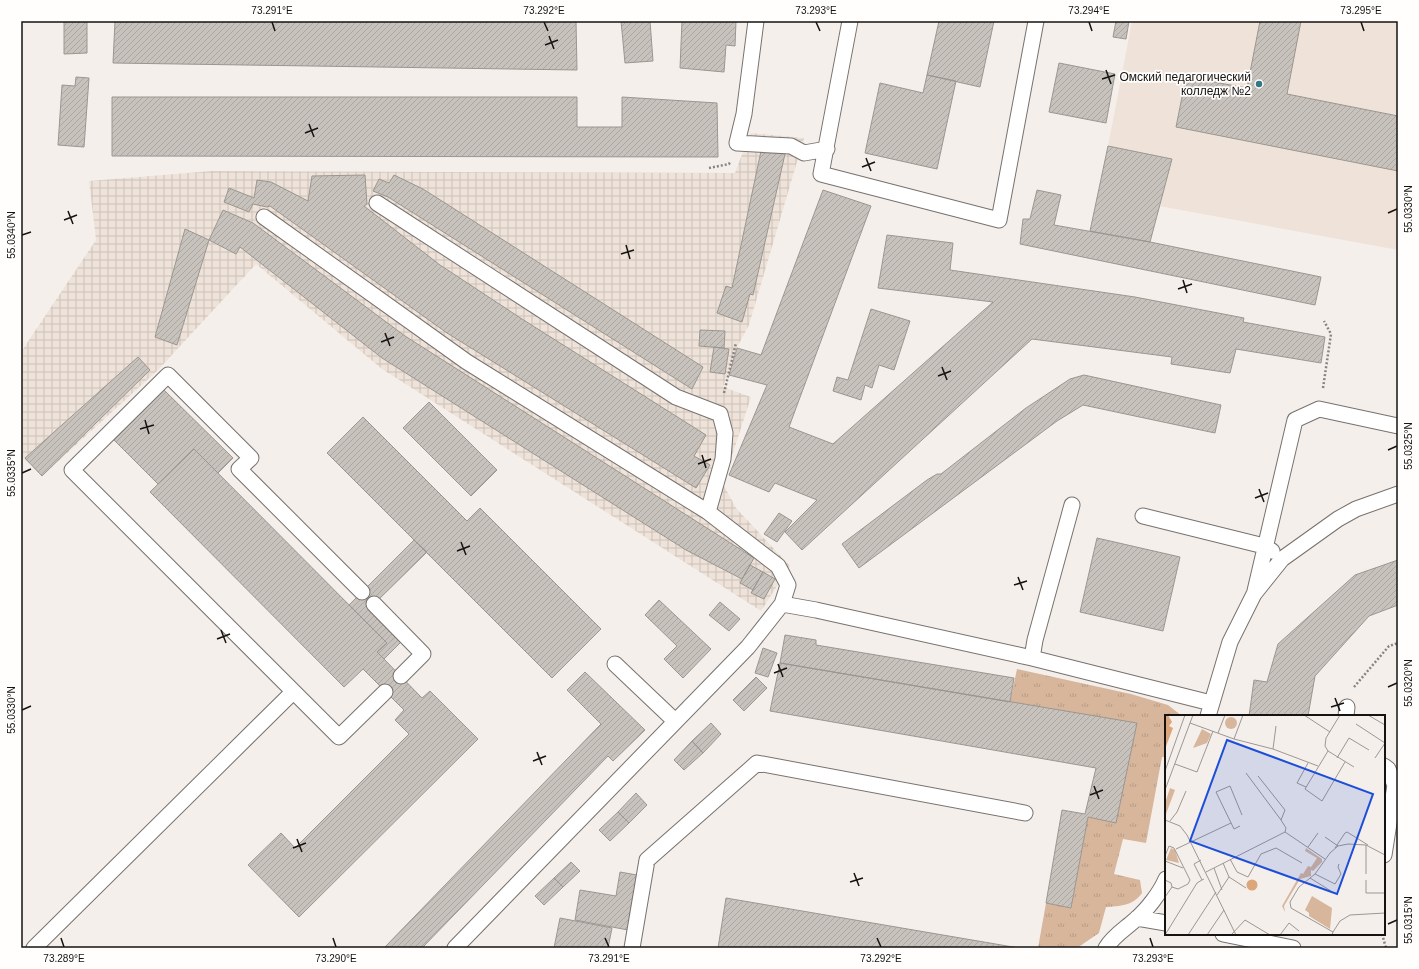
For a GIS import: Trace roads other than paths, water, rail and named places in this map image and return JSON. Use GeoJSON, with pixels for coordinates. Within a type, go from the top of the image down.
{"type":"FeatureCollection","features":[{"type":"Feature","properties":{"kind":"lane"},"geometry":{"type":"LineString","coordinates":[[756,21],[744,114],[737,143],[791,146],[804,153],[827,149]]}},
{"type":"Feature","properties":{"kind":"lane"},"geometry":{"type":"LineString","coordinates":[[850,21],[827,149],[821,174],[999,220],[1036,21]]}},
{"type":"Feature","properties":{"kind":"lane"},"geometry":{"type":"LineString","coordinates":[[377,203],[676,398],[720,414],[725,433],[723,459],[708,512]]}},
{"type":"Feature","properties":{"kind":"lane"},"geometry":{"type":"LineString","coordinates":[[264,217],[467,362],[708,512],[778,566],[788,585],[782,604],[748,647],[455,948]]}},
{"type":"Feature","properties":{"kind":"lane"},"geometry":{"type":"LineString","coordinates":[[362,592],[239,469],[251,458],[168,375],[72,470],[339,737],[385,692]]}},
{"type":"Feature","properties":{"kind":"lane"},"geometry":{"type":"LineString","coordinates":[[1254,594],[1294,420],[1319,409],[1398,426]]}},
{"type":"Feature","properties":{"kind":"lane"},"geometry":{"type":"LineString","coordinates":[[782,604],[816,610],[1032,658],[1209,709],[1230,642],[1254,594],[1282,559],[1338,519],[1356,509],[1398,494]]}},
{"type":"Feature","properties":{"kind":"lane"},"geometry":{"type":"LineString","coordinates":[[1032,658],[1035,640],[1072,505]]}},
{"type":"Feature","properties":{"kind":"lane"},"geometry":{"type":"LineString","coordinates":[[1143,516],[1264,546],[1282,559]]}},
{"type":"Feature","properties":{"kind":"lane"},"geometry":{"type":"LineString","coordinates":[[374,604],[423,654],[401,676]]}},
{"type":"Feature","properties":{"kind":"lane"},"geometry":{"type":"LineString","coordinates":[[615,664],[675,721]]}},
{"type":"Feature","properties":{"kind":"lane"},"geometry":{"type":"LineString","coordinates":[[34,948],[293,692]]}},
{"type":"Feature","properties":{"kind":"lane"},"geometry":{"type":"LineString","coordinates":[[632,948],[647,860],[757,763],[1025,813]]}},
{"type":"Feature","properties":{"kind":"lane"},"geometry":{"type":"LineString","coordinates":[[1385,767],[1388,769],[1395,785],[1385,849]]}},
{"type":"Feature","properties":{"kind":"lane"},"geometry":{"type":"LineString","coordinates":[[1106,948],[1111,940],[1137,918],[1163,886],[1165,881]]}},
{"type":"Feature","properties":{"kind":"lane"},"geometry":{"type":"LineString","coordinates":[[1137,918],[1165,923]]}},
{"type":"Feature","properties":{"kind":"lane"},"geometry":{"type":"LineString","coordinates":[[1228,935],[1293,948]]}},
{"type":"Feature","properties":{"kind":"place","name":"Омский педагогический колледж №2"},"geometry":{"type":"Point","coordinates":[1259,84]}}]}
